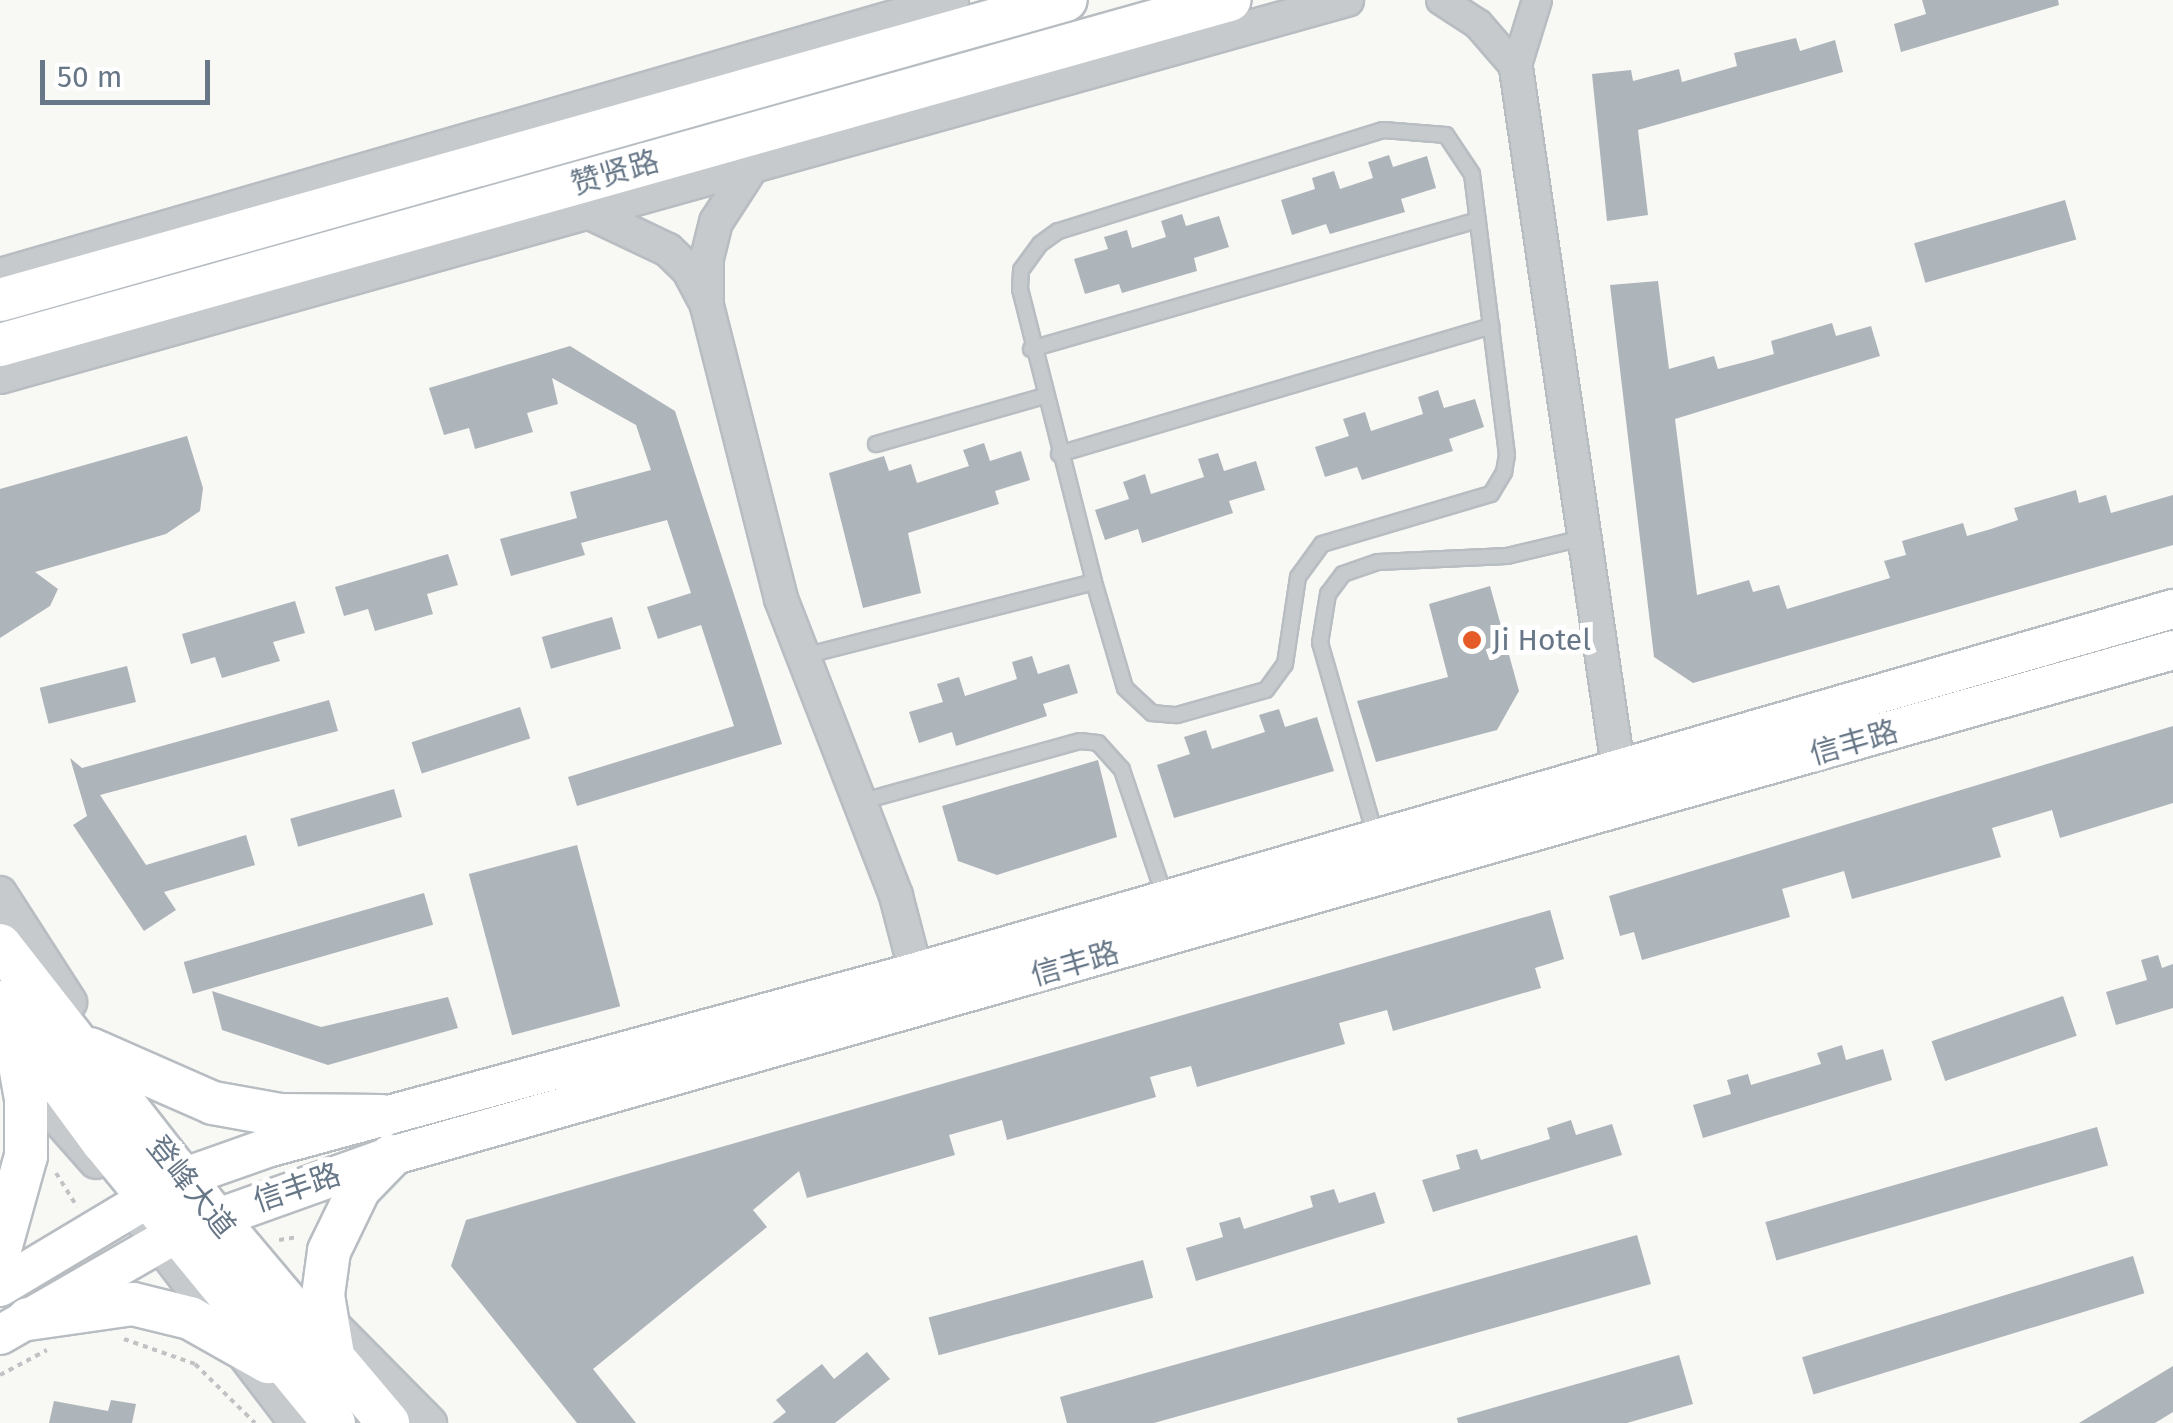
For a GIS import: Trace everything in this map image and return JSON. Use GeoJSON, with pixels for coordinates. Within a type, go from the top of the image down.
{"type":"FeatureCollection","features":[{"type":"Feature","properties":{"kind":"main road","name":"赞贤路"},"geometry":{"type":"LineString","coordinates":[[0,300],[1066,0]]}},
{"type":"Feature","properties":{"kind":"main road","name":"赞贤路"},"geometry":{"type":"LineString","coordinates":[[0,346],[1230,0]]}},
{"type":"Feature","properties":{"kind":"main road","name":"信丰路"},"geometry":{"type":"LineString","coordinates":[[30,1332],[196,1225],[386,1136],[916,972],[2173,609]]}},
{"type":"Feature","properties":{"kind":"main road","name":"信丰路"},"geometry":{"type":"LineString","coordinates":[[0,1287],[166,1188],[386,1136],[1625,810],[2173,650]]}},
{"type":"Feature","properties":{"kind":"main road","name":"登峰大道"},"geometry":{"type":"LineString","coordinates":[[0,945],[65,1032],[166,1188],[196,1225],[316,1369],[388,1423]]}},
{"type":"Feature","properties":{"kind":"main road"},"geometry":{"type":"LineString","coordinates":[[30,1332],[130,1304],[316,1369],[324,1316],[325,1272],[336,1229],[386,1136],[314,1118],[246,1110],[182,1093],[117,1064],[65,1032]]}},
{"type":"Feature","properties":{"kind":"main road"},"geometry":{"type":"LineString","coordinates":[[0,1249],[26,1156],[9,1038]]}},
{"type":"Feature","properties":{"kind":"main road","name":"登峰大道"},"geometry":{"type":"LineString","coordinates":[[9,1038],[166,1188]]}},
{"type":"Feature","properties":{"kind":"main road","name":"登峰大道"},"geometry":{"type":"LineString","coordinates":[[316,1369],[334,1423]]}},
{"type":"Feature","properties":{"kind":"street"},"geometry":{"type":"LineString","coordinates":[[0,275],[952,0]]}},
{"type":"Feature","properties":{"kind":"street"},"geometry":{"type":"LineString","coordinates":[[0,377],[1347,0]]}},
{"type":"Feature","properties":{"kind":"street"},"geometry":{"type":"LineString","coordinates":[[1441,0],[1494,39],[1516,68]]}},
{"type":"Feature","properties":{"kind":"street"},"geometry":{"type":"LineString","coordinates":[[1537,0],[1516,68],[1625,810]]}},
{"type":"Feature","properties":{"kind":"street"},"geometry":{"type":"LineString","coordinates":[[707,306],[710,242],[725,202],[751,168]]}},
{"type":"Feature","properties":{"kind":"street"},"geometry":{"type":"LineString","coordinates":[[590,213],[668,250],[688,268],[707,306],[781,599],[860,802],[916,972]]}},
{"type":"Feature","properties":{"kind":"street"},"geometry":{"type":"LineString","coordinates":[[0,893],[48,974],[117,1064],[166,1188]]}},
{"type":"Feature","properties":{"kind":"street"},"geometry":{"type":"LineString","coordinates":[[9,1038],[166,1188],[196,1225],[324,1316],[430,1423]]}},
{"type":"Feature","properties":{"kind":"street"},"geometry":{"type":"LineString","coordinates":[[196,1225],[226,1335],[296,1423]]}},
{"type":"Feature","properties":{"kind":"lane"},"geometry":{"type":"LineString","coordinates":[[1384,130],[1446,136],[1472,174],[1491,326],[1507,455],[1491,494],[1322,544],[1298,578],[1285,664],[1266,690],[1177,716],[1152,713],[1125,688],[1031,349],[1022,270],[1058,231],[1384,130]]}},
{"type":"Feature","properties":{"kind":"lane"},"geometry":{"type":"LineString","coordinates":[[1031,349],[1478,220]]}},
{"type":"Feature","properties":{"kind":"lane"},"geometry":{"type":"LineString","coordinates":[[1060,454],[1491,326]]}},
{"type":"Feature","properties":{"kind":"lane"},"geometry":{"type":"LineString","coordinates":[[876,444],[1044,396]]}},
{"type":"Feature","properties":{"kind":"lane"},"geometry":{"type":"LineString","coordinates":[[1376,838],[1320,643],[1328,594],[1343,574],[1378,562],[1507,556],[1583,538]]}},
{"type":"Feature","properties":{"kind":"lane"},"geometry":{"type":"LineString","coordinates":[[803,656],[1094,582]]}},
{"type":"Feature","properties":{"kind":"lane"},"geometry":{"type":"LineString","coordinates":[[860,802],[1080,740],[1098,743],[1122,770],[1165,900]]}},
{"type":"Feature","properties":{"kind":"path"},"geometry":{"type":"LineString","coordinates":[[0,1375],[30,1332]]}},
{"type":"Feature","properties":{"kind":"path"},"geometry":{"type":"LineString","coordinates":[[117,1339],[195,1364],[255,1423]]}},
{"type":"Feature","properties":{"kind":"building"},"geometry":{"type":"Polygon","coordinates":[[[1922,0],[2058,0],[2059,5],[1901,52],[1894,24],[1926,14],[1922,0]]]}},
{"type":"Feature","properties":{"kind":"building"},"geometry":{"type":"Polygon","coordinates":[[[1796,38],[1800,51],[1835,40],[1843,72],[1638,130],[1648,215],[1607,221],[1592,74],[1631,70],[1633,81],[1679,69],[1682,82],[1737,66],[1734,53],[1796,38]]]}},
{"type":"Feature","properties":{"kind":"building"},"geometry":{"type":"Polygon","coordinates":[[[1389,155],[1393,167],[1427,156],[1436,188],[1401,199],[1405,212],[1330,234],[1326,224],[1292,235],[1281,200],[1315,189],[1312,178],[1334,171],[1340,189],[1373,178],[1368,162],[1389,155]]]}},
{"type":"Feature","properties":{"kind":"building"},"geometry":{"type":"Polygon","coordinates":[[[2065,200],[2076,239],[1925,283],[1914,243],[2065,200]]]}},
{"type":"Feature","properties":{"kind":"building"},"geometry":{"type":"Polygon","coordinates":[[[1182,214],[1186,226],[1219,216],[1229,247],[1194,258],[1197,271],[1122,293],[1119,284],[1085,294],[1074,259],[1108,249],[1104,237],[1127,230],[1132,248],[1166,237],[1161,221],[1182,214]]]}},
{"type":"Feature","properties":{"kind":"building"},"geometry":{"type":"Polygon","coordinates":[[[1658,281],[1669,369],[1714,356],[1718,369],[1753,360],[1774,354],[1771,341],[1832,323],[1836,336],[1871,326],[1880,356],[1675,419],[1697,595],[1749,580],[1753,592],[1779,585],[1787,609],[1890,578],[1884,561],[1906,555],[1902,541],[1963,523],[1967,536],[1991,529],[2018,520],[2014,508],[2076,490],[2079,503],[2106,495],[2111,513],[2173,495],[2173,545],[1693,683],[1654,657],[1610,285],[1658,281]]]}},
{"type":"Feature","properties":{"kind":"building"},"geometry":{"type":"Polygon","coordinates":[[[570,346],[675,411],[782,744],[577,806],[568,777],[734,726],[701,625],[658,639],[647,607],[691,593],[667,520],[581,543],[585,555],[511,576],[500,539],[577,518],[570,492],[651,470],[636,425],[552,378],[558,404],[527,413],[533,432],[475,449],[469,428],[444,435],[429,388],[570,346]]]}},
{"type":"Feature","properties":{"kind":"building"},"geometry":{"type":"Polygon","coordinates":[[[1438,390],[1444,408],[1475,399],[1484,427],[1449,439],[1453,451],[1362,480],[1357,467],[1325,477],[1315,447],[1349,436],[1343,419],[1365,412],[1371,431],[1423,414],[1418,397],[1438,390]]]}},
{"type":"Feature","properties":{"kind":"building"},"geometry":{"type":"Polygon","coordinates":[[[187,436],[203,488],[200,511],[166,534],[35,572],[58,589],[50,606],[0,638],[0,489],[187,436]]]}},
{"type":"Feature","properties":{"kind":"building"},"geometry":{"type":"Polygon","coordinates":[[[984,443],[990,461],[1021,451],[1030,480],[995,491],[999,504],[908,533],[921,593],[863,608],[829,473],[884,456],[889,471],[911,464],[917,483],[969,466],[963,450],[984,443]]]}},
{"type":"Feature","properties":{"kind":"building"},"geometry":{"type":"Polygon","coordinates":[[[1218,453],[1224,471],[1256,461],[1265,490],[1229,501],[1233,513],[1142,543],[1138,529],[1105,540],[1095,510],[1129,499],[1123,482],[1145,474],[1151,494],[1204,477],[1198,459],[1218,453]]]}},
{"type":"Feature","properties":{"kind":"building"},"geometry":{"type":"Polygon","coordinates":[[[448,554],[458,585],[427,594],[433,614],[375,631],[368,609],[344,616],[335,587],[448,554]]]}},
{"type":"Feature","properties":{"kind":"building","name":"Ji Hotel"},"geometry":{"type":"Polygon","coordinates":[[[1490,586],[1519,691],[1497,730],[1376,762],[1357,701],[1448,677],[1429,604],[1490,586]]]}},
{"type":"Feature","properties":{"kind":"building"},"geometry":{"type":"Polygon","coordinates":[[[295,601],[305,633],[273,642],[280,661],[222,678],[215,657],[191,664],[182,634],[295,601]]]}},
{"type":"Feature","properties":{"kind":"building"},"geometry":{"type":"Polygon","coordinates":[[[612,617],[621,649],[551,669],[542,637],[612,617]]]}},
{"type":"Feature","properties":{"kind":"building"},"geometry":{"type":"Polygon","coordinates":[[[1032,656],[1038,674],[1069,664],[1078,693],[1043,704],[1047,716],[956,746],[952,732],[919,743],[909,712],[943,702],[937,684],[959,677],[965,696],[1017,679],[1012,662],[1032,656]]]}},
{"type":"Feature","properties":{"kind":"building"},"geometry":{"type":"Polygon","coordinates":[[[127,666],[136,702],[49,724],[40,688],[127,666]]]}},
{"type":"Feature","properties":{"kind":"building"},"geometry":{"type":"Polygon","coordinates":[[[329,700],[338,731],[100,795],[146,865],[246,835],[255,865],[164,892],[176,910],[144,931],[73,825],[87,816],[70,758],[82,768],[329,700]]]}},
{"type":"Feature","properties":{"kind":"building"},"geometry":{"type":"Polygon","coordinates":[[[520,707],[530,738],[422,774],[412,742],[520,707]]]}},
{"type":"Feature","properties":{"kind":"building"},"geometry":{"type":"Polygon","coordinates":[[[1279,709],[1285,727],[1317,717],[1334,771],[1174,818],[1157,765],[1190,754],[1184,737],[1206,730],[1212,749],[1265,732],[1259,715],[1279,709]]]}},
{"type":"Feature","properties":{"kind":"building"},"geometry":{"type":"Polygon","coordinates":[[[2173,726],[2173,803],[2060,838],[2052,810],[1992,828],[2001,857],[1852,899],[1844,871],[1782,889],[1790,917],[1642,960],[1634,932],[1620,936],[1609,896],[2173,726]]]}},
{"type":"Feature","properties":{"kind":"building"},"geometry":{"type":"Polygon","coordinates":[[[1098,760],[1117,837],[997,875],[958,861],[942,806],[1098,760]]]}},
{"type":"Feature","properties":{"kind":"building"},"geometry":{"type":"Polygon","coordinates":[[[394,789],[402,817],[298,847],[290,819],[394,789]]]}},
{"type":"Feature","properties":{"kind":"building"},"geometry":{"type":"Polygon","coordinates":[[[577,845],[620,1006],[512,1035],[469,874],[577,845]]]}},
{"type":"Feature","properties":{"kind":"building"},"geometry":{"type":"Polygon","coordinates":[[[424,893],[433,925],[193,994],[184,962],[424,893]]]}},
{"type":"Feature","properties":{"kind":"building"},"geometry":{"type":"Polygon","coordinates":[[[1550,910],[1564,959],[1535,968],[1541,988],[1393,1031],[1387,1010],[1339,1023],[1345,1044],[1197,1087],[1191,1066],[1150,1077],[1156,1097],[1007,1140],[1002,1120],[949,1135],[955,1155],[807,1198],[799,1171],[753,1210],[767,1227],[593,1369],[636,1423],[577,1423],[451,1266],[466,1220],[1550,910]]]}},
{"type":"Feature","properties":{"kind":"building"},"geometry":{"type":"Polygon","coordinates":[[[2158,955],[2162,968],[2173,964],[2173,1008],[2116,1025],[2106,992],[2147,980],[2141,960],[2158,955]]]}},
{"type":"Feature","properties":{"kind":"building"},"geometry":{"type":"Polygon","coordinates":[[[212,991],[321,1027],[448,997],[458,1028],[328,1065],[222,1030],[212,991]]]}},
{"type":"Feature","properties":{"kind":"building"},"geometry":{"type":"Polygon","coordinates":[[[2063,996],[2077,1036],[1945,1081],[1932,1041],[2063,996]]]}},
{"type":"Feature","properties":{"kind":"building"},"geometry":{"type":"Polygon","coordinates":[[[1842,1045],[1846,1060],[1883,1049],[1892,1080],[1703,1138],[1693,1105],[1731,1094],[1727,1080],[1748,1074],[1751,1085],[1821,1064],[1817,1053],[1842,1045]]]}},
{"type":"Feature","properties":{"kind":"building"},"geometry":{"type":"Polygon","coordinates":[[[1571,1120],[1576,1135],[1612,1124],[1622,1155],[1433,1212],[1422,1180],[1460,1169],[1456,1155],[1477,1149],[1481,1160],[1550,1139],[1547,1128],[1571,1120]]]}},
{"type":"Feature","properties":{"kind":"building"},"geometry":{"type":"Polygon","coordinates":[[[2097,1127],[2108,1165],[1776,1261],[1765,1222],[2097,1127]]]}},
{"type":"Feature","properties":{"kind":"building"},"geometry":{"type":"Polygon","coordinates":[[[1334,1189],[1339,1203],[1375,1192],[1385,1223],[1196,1281],[1186,1248],[1223,1237],[1219,1223],[1240,1217],[1244,1229],[1313,1207],[1310,1196],[1334,1189]]]}},
{"type":"Feature","properties":{"kind":"building"},"geometry":{"type":"Polygon","coordinates":[[[1637,1235],[1651,1284],[1154,1423],[1067,1423],[1060,1397],[1637,1235]]]}},
{"type":"Feature","properties":{"kind":"building"},"geometry":{"type":"Polygon","coordinates":[[[2133,1256],[2144,1293],[1814,1394],[1802,1357],[2133,1256]]]}},
{"type":"Feature","properties":{"kind":"building"},"geometry":{"type":"Polygon","coordinates":[[[1143,1260],[1153,1298],[939,1355],[929,1317],[1143,1260]]]}},
{"type":"Feature","properties":{"kind":"building"},"geometry":{"type":"Polygon","coordinates":[[[867,1352],[890,1379],[835,1423],[772,1423],[786,1412],[776,1400],[822,1364],[834,1379],[867,1352]]]}},
{"type":"Feature","properties":{"kind":"building"},"geometry":{"type":"Polygon","coordinates":[[[1679,1355],[1693,1404],[1627,1423],[1458,1423],[1457,1418],[1679,1355]]]}},
{"type":"Feature","properties":{"kind":"building"},"geometry":{"type":"Polygon","coordinates":[[[2173,1366],[2173,1412],[2155,1423],[2079,1423],[2173,1366]]]}},
{"type":"Feature","properties":{"kind":"building"},"geometry":{"type":"Polygon","coordinates":[[[111,1400],[136,1404],[132,1423],[49,1423],[54,1401],[108,1411],[111,1400]]]}},
{"type":"Feature","properties":{"kind":"place","name":"Ji Hotel"},"geometry":{"type":"Point","coordinates":[1472,640]}}]}
